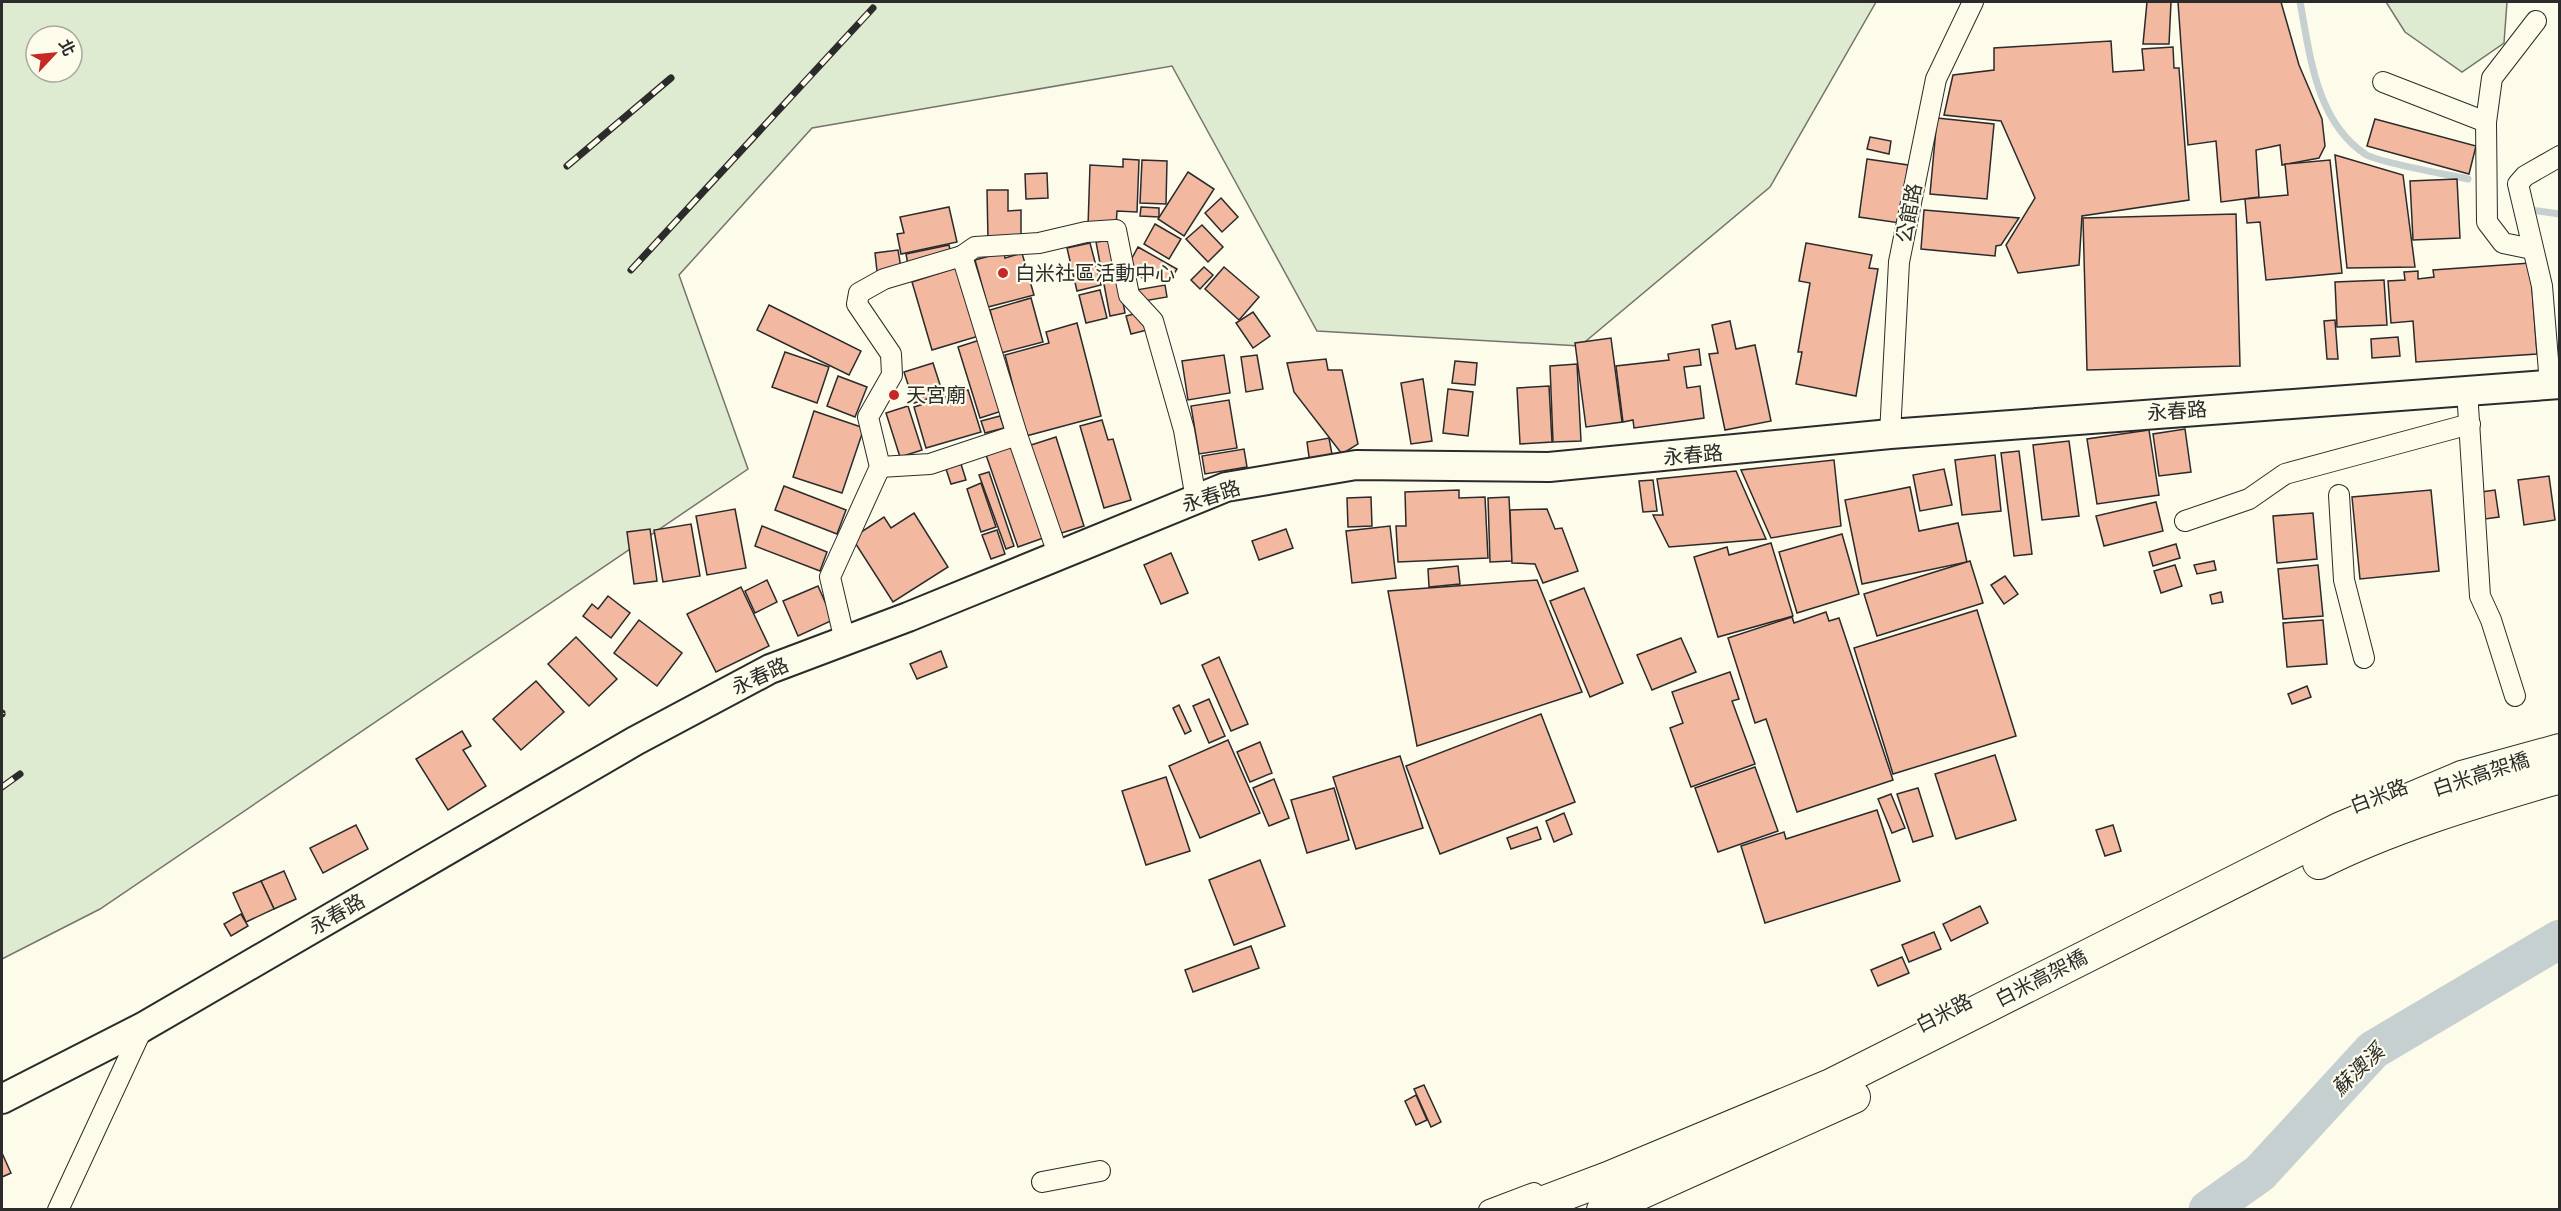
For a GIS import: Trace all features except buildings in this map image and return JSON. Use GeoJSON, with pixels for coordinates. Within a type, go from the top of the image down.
{"type":"FeatureCollection","features":[{"type":"Feature","properties":{"kind":"main road","name":"白米高架橋"},"geometry":{"type":"LineString","coordinates":[[1523,1209],[1608,1178],[1831,1085],[2339,829],[2462,777],[2559,750]]}},
{"type":"Feature","properties":{"kind":"main road","name":"白米高架橋"},"geometry":{"type":"LineString","coordinates":[[1603,1209],[1840,1104],[2349,848],[2474,803],[2559,777]]}},
{"type":"Feature","properties":{"kind":"street","name":"公館路"},"geometry":{"type":"LineString","coordinates":[[1890,434],[1899,262],[1936,79],[1972,2]]}},
{"type":"Feature","properties":{"kind":"street"},"geometry":{"type":"LineString","coordinates":[[2532,249],[2503,243],[2487,222],[2486,122],[2492,78],[2536,21]]}},
{"type":"Feature","properties":{"kind":"street"},"geometry":{"type":"LineString","coordinates":[[2383,82],[2486,122]]}},
{"type":"Feature","properties":{"kind":"street"},"geometry":{"type":"LineString","coordinates":[[2555,384],[2542,286],[2518,184],[2525,176],[2559,156]]}},
{"type":"Feature","properties":{"kind":"street"},"geometry":{"type":"LineString","coordinates":[[845,641],[830,577],[880,468],[868,417],[892,375],[891,354],[857,304],[859,293],[884,279],[962,256],[975,247],[1039,243],[1086,232],[1116,230],[1129,295],[1154,321],[1184,430],[1196,499]]}},
{"type":"Feature","properties":{"kind":"street"},"geometry":{"type":"LineString","coordinates":[[962,256],[1017,435],[1058,554]]}},
{"type":"Feature","properties":{"kind":"street","name":"永春路"},"geometry":{"type":"LineString","coordinates":[[2,1100],[143,1027],[635,741],[770,669],[1226,487],[1356,465],[1549,467],[1706,454],[1890,434],[2555,384]]}},
{"type":"Feature","properties":{"kind":"street"},"geometry":{"type":"LineString","coordinates":[[2467,390],[2480,596],[2492,620],[2515,696]]}},
{"type":"Feature","properties":{"kind":"street"},"geometry":{"type":"LineString","coordinates":[[2185,521],[2249,499],[2285,474],[2469,424]]}},
{"type":"Feature","properties":{"kind":"street"},"geometry":{"type":"LineString","coordinates":[[880,468],[930,464],[1017,435]]}},
{"type":"Feature","properties":{"kind":"street"},"geometry":{"type":"LineString","coordinates":[[2339,495],[2344,580],[2364,658]]}},
{"type":"Feature","properties":{"kind":"street","name":"白米路"},"geometry":{"type":"LineString","coordinates":[[1489,1209],[1604,1168],[1825,1074],[2341,811],[2459,765],[2559,737]]}},
{"type":"Feature","properties":{"kind":"street"},"geometry":{"type":"LineString","coordinates":[[58,1209],[143,1027]]}},
{"type":"Feature","properties":{"kind":"street"},"geometry":{"type":"LineString","coordinates":[[1042,1182],[1100,1171]]}},
{"type":"Feature","properties":{"kind":"green space"},"geometry":{"type":"Polygon","coordinates":[[[2,2],[1876,2],[1770,187],[1580,346],[1317,331],[1172,66],[812,128],[679,275],[748,469],[100,909],[2,959],[2,2]]]}},
{"type":"Feature","properties":{"kind":"green space"},"geometry":{"type":"Polygon","coordinates":[[[2386,2],[2507,2],[2504,43],[2462,72],[2405,32],[2386,2]]]}},
{"type":"Feature","properties":{"kind":"waterway"},"geometry":{"type":"LineString","coordinates":[[2300,2],[2318,86],[2336,124],[2349,140],[2372,157],[2468,179]]}},
{"type":"Feature","properties":{"kind":"waterway"},"geometry":{"type":"LineString","coordinates":[[2531,210],[2560,214]]}},
{"type":"Feature","properties":{"kind":"waterway","name":"蘇澳溪"},"geometry":{"type":"LineString","coordinates":[[2208,1210],[2260,1173],[2373,1050],[2560,939]]}},
{"type":"Feature","properties":{"kind":"railway"},"geometry":{"type":"LineString","coordinates":[[631,270],[873,8]]}},
{"type":"Feature","properties":{"kind":"railway"},"geometry":{"type":"LineString","coordinates":[[567,166],[671,78]]}},
{"type":"Feature","properties":{"kind":"railway"},"geometry":{"type":"LineString","coordinates":[[2,787],[20,774]]}},
{"type":"Feature","properties":{"kind":"place","name":"白米社區活動中心"},"geometry":{"type":"Point","coordinates":[1003,273]}},
{"type":"Feature","properties":{"kind":"place","name":"天宮廟"},"geometry":{"type":"Point","coordinates":[894,395]}}]}
